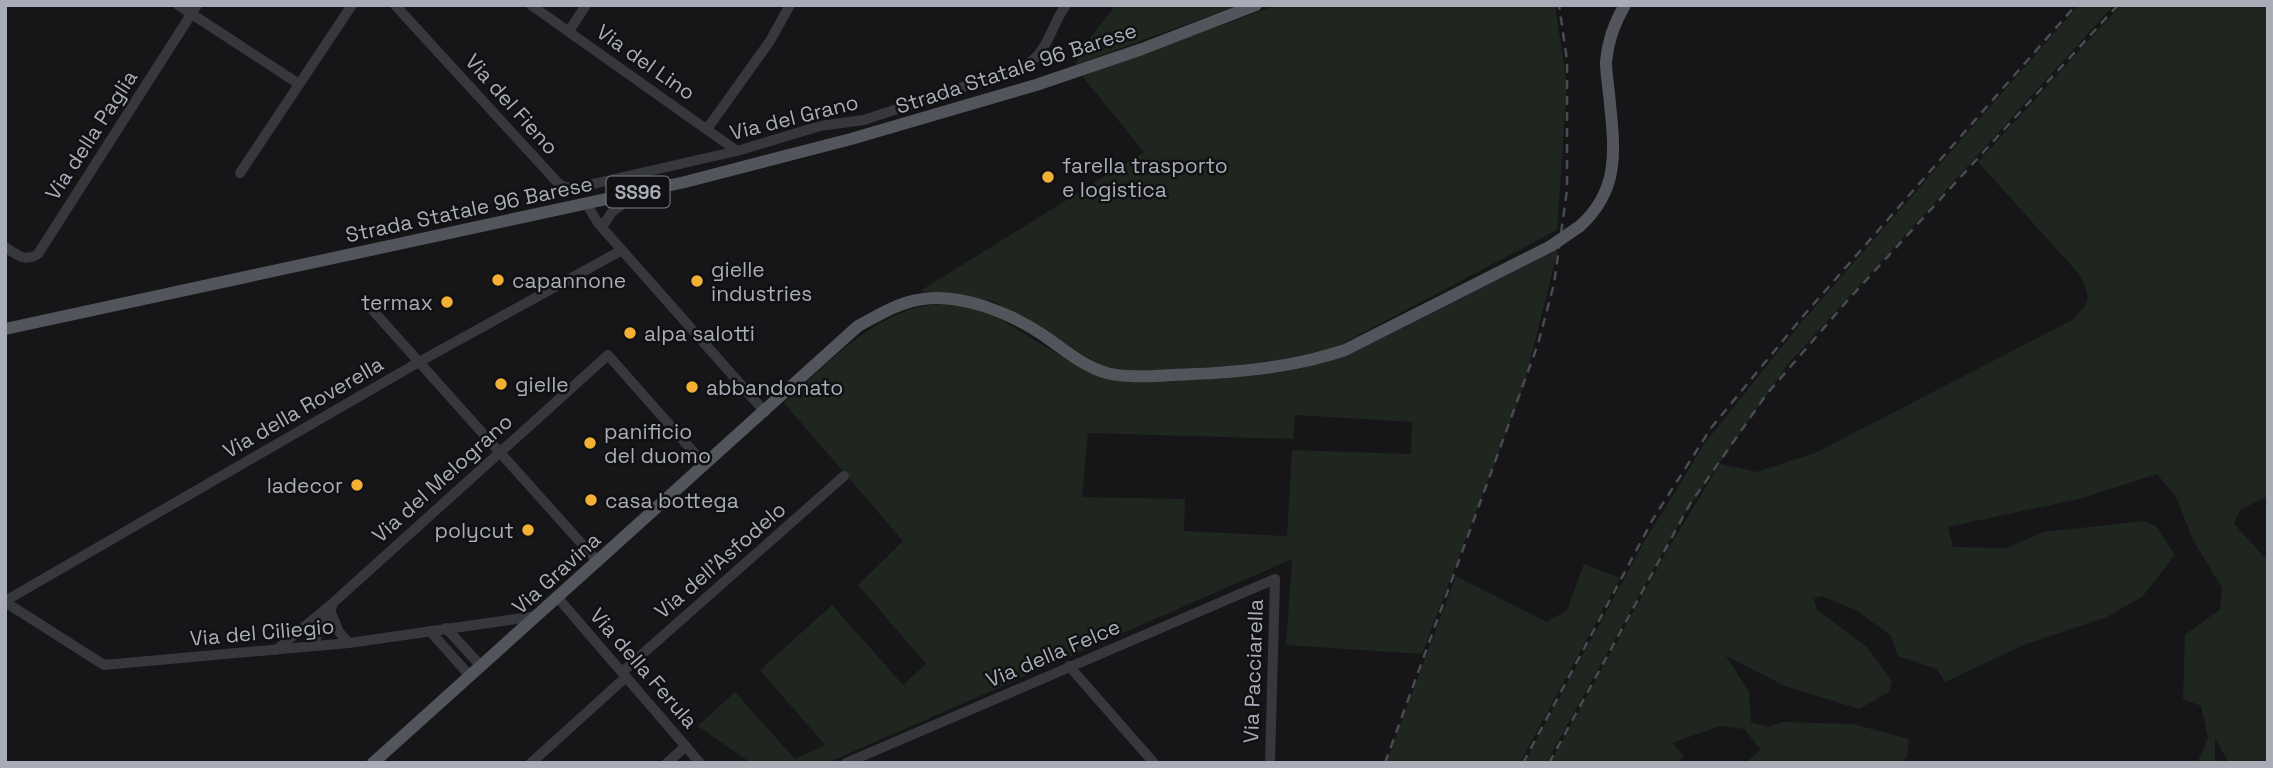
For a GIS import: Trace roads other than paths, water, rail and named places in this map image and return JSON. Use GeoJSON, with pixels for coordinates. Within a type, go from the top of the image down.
{"type":"FeatureCollection","features":[{"type":"Feature","properties":{"kind":"main road","name":"Strada Statale 96 Barese"},"geometry":{"type":"LineString","coordinates":[[5,329],[619,196],[851,139],[1036,85],[1142,49],[1256,5]]}},
{"type":"Feature","properties":{"kind":"main road","name":"Via Gravina"},"geometry":{"type":"LineString","coordinates":[[373,763],[858,326],[887,311],[918,300],[957,300],[992,308],[1030,326],[1080,360],[1105,373],[1128,376],[1258,370],[1345,351],[1551,246],[1580,226],[1598,206],[1609,184],[1614,144],[1606,64],[1613,25],[1625,5]]}},
{"type":"Feature","properties":{"kind":"street"},"geometry":{"type":"LineString","coordinates":[[178,5],[194,9],[299,84]]}},
{"type":"Feature","properties":{"kind":"street"},"geometry":{"type":"LineString","coordinates":[[240,173],[352,5]]}},
{"type":"Feature","properties":{"kind":"street","name":"Via del Fieno"},"geometry":{"type":"LineString","coordinates":[[395,5],[561,185],[575,188],[617,179]]}},
{"type":"Feature","properties":{"kind":"street","name":"Via del Lino"},"geometry":{"type":"LineString","coordinates":[[531,5],[737,151]]}},
{"type":"Feature","properties":{"kind":"street"},"geometry":{"type":"LineString","coordinates":[[569,31],[586,5]]}},
{"type":"Feature","properties":{"kind":"street"},"geometry":{"type":"LineString","coordinates":[[707,129],[770,41],[790,5]]}},
{"type":"Feature","properties":{"kind":"street","name":"Via del Grano"},"geometry":{"type":"LineString","coordinates":[[617,179],[737,151],[820,126],[864,120],[1023,67],[1040,56],[1066,5]]}},
{"type":"Feature","properties":{"kind":"street","name":"Via della Paglia"},"geometry":{"type":"LineString","coordinates":[[5,247],[28,259],[38,254],[194,9]]}},
{"type":"Feature","properties":{"kind":"street"},"geometry":{"type":"LineString","coordinates":[[617,179],[619,196]]}},
{"type":"Feature","properties":{"kind":"street"},"geometry":{"type":"LineString","coordinates":[[604,223],[640,191]]}},
{"type":"Feature","properties":{"kind":"street"},"geometry":{"type":"LineString","coordinates":[[600,200],[604,223]]}},
{"type":"Feature","properties":{"kind":"street"},"geometry":{"type":"LineString","coordinates":[[586,203],[604,223],[622,250],[765,412]]}},
{"type":"Feature","properties":{"kind":"street","name":"Via della Roverella"},"geometry":{"type":"LineString","coordinates":[[5,602],[419,362],[622,250]]}},
{"type":"Feature","properties":{"kind":"street"},"geometry":{"type":"LineString","coordinates":[[368,305],[598,562]]}},
{"type":"Feature","properties":{"kind":"street","name":"Via del Melograno"},"geometry":{"type":"LineString","coordinates":[[276,650],[332,606],[608,355],[705,465]]}},
{"type":"Feature","properties":{"kind":"street","name":"Via dell'Asfodelo"},"geometry":{"type":"LineString","coordinates":[[531,763],[844,476]]}},
{"type":"Feature","properties":{"kind":"street","name":"Via della Felce"},"geometry":{"type":"LineString","coordinates":[[846,763],[1275,579]]}},
{"type":"Feature","properties":{"kind":"street","name":"Via Pacciarella"},"geometry":{"type":"LineString","coordinates":[[1270,763],[1275,579]]}},
{"type":"Feature","properties":{"kind":"street","name":"Via della Ferula"},"geometry":{"type":"LineString","coordinates":[[558,598],[700,763]]}},
{"type":"Feature","properties":{"kind":"street","name":"Via del Ciliegio"},"geometry":{"type":"LineString","coordinates":[[5,602],[104,665],[349,643],[538,616]]}},
{"type":"Feature","properties":{"kind":"street"},"geometry":{"type":"LineString","coordinates":[[332,606],[339,632],[349,643]]}},
{"type":"Feature","properties":{"kind":"street"},"geometry":{"type":"LineString","coordinates":[[312,646],[332,606]]}},
{"type":"Feature","properties":{"kind":"street"},"geometry":{"type":"LineString","coordinates":[[446,628],[481,666]]}},
{"type":"Feature","properties":{"kind":"street"},"geometry":{"type":"LineString","coordinates":[[430,631],[470,676]]}},
{"type":"Feature","properties":{"kind":"street"},"geometry":{"type":"LineString","coordinates":[[1069,666],[1154,763]]}},
{"type":"Feature","properties":{"kind":"street"},"geometry":{"type":"LineString","coordinates":[[667,763],[686,746]]}},
{"type":"Feature","properties":{"kind":"railway"},"geometry":{"type":"LineString","coordinates":[[1385,763],[1538,344],[1554,284],[1567,190],[1567,60],[1559,5]]}},
{"type":"Feature","properties":{"kind":"railway"},"geometry":{"type":"LineString","coordinates":[[1523,763],[1653,519],[1711,428],[1804,315],[2076,5]]}},
{"type":"Feature","properties":{"kind":"railway"},"geometry":{"type":"LineString","coordinates":[[1549,763],[1690,504],[1766,395],[1847,301],[2118,5]]}},
{"type":"Feature","properties":{"kind":"place","name":"farella trasporto e logistica"},"geometry":{"type":"Point","coordinates":[1048,177]}},
{"type":"Feature","properties":{"kind":"place","name":"capannone"},"geometry":{"type":"Point","coordinates":[498,280]}},
{"type":"Feature","properties":{"kind":"place","name":"gielle industries"},"geometry":{"type":"Point","coordinates":[697,281]}},
{"type":"Feature","properties":{"kind":"place","name":"termax"},"geometry":{"type":"Point","coordinates":[447,302]}},
{"type":"Feature","properties":{"kind":"place","name":"alpa salotti"},"geometry":{"type":"Point","coordinates":[630,333]}},
{"type":"Feature","properties":{"kind":"place","name":"gielle"},"geometry":{"type":"Point","coordinates":[501,384]}},
{"type":"Feature","properties":{"kind":"place","name":"abbandonato"},"geometry":{"type":"Point","coordinates":[692,387]}},
{"type":"Feature","properties":{"kind":"place","name":"panificio del duomo"},"geometry":{"type":"Point","coordinates":[590,443]}},
{"type":"Feature","properties":{"kind":"place","name":"ladecor"},"geometry":{"type":"Point","coordinates":[357,485]}},
{"type":"Feature","properties":{"kind":"place","name":"casa bottega"},"geometry":{"type":"Point","coordinates":[591,500]}},
{"type":"Feature","properties":{"kind":"place","name":"polycut"},"geometry":{"type":"Point","coordinates":[528,530]}}]}
